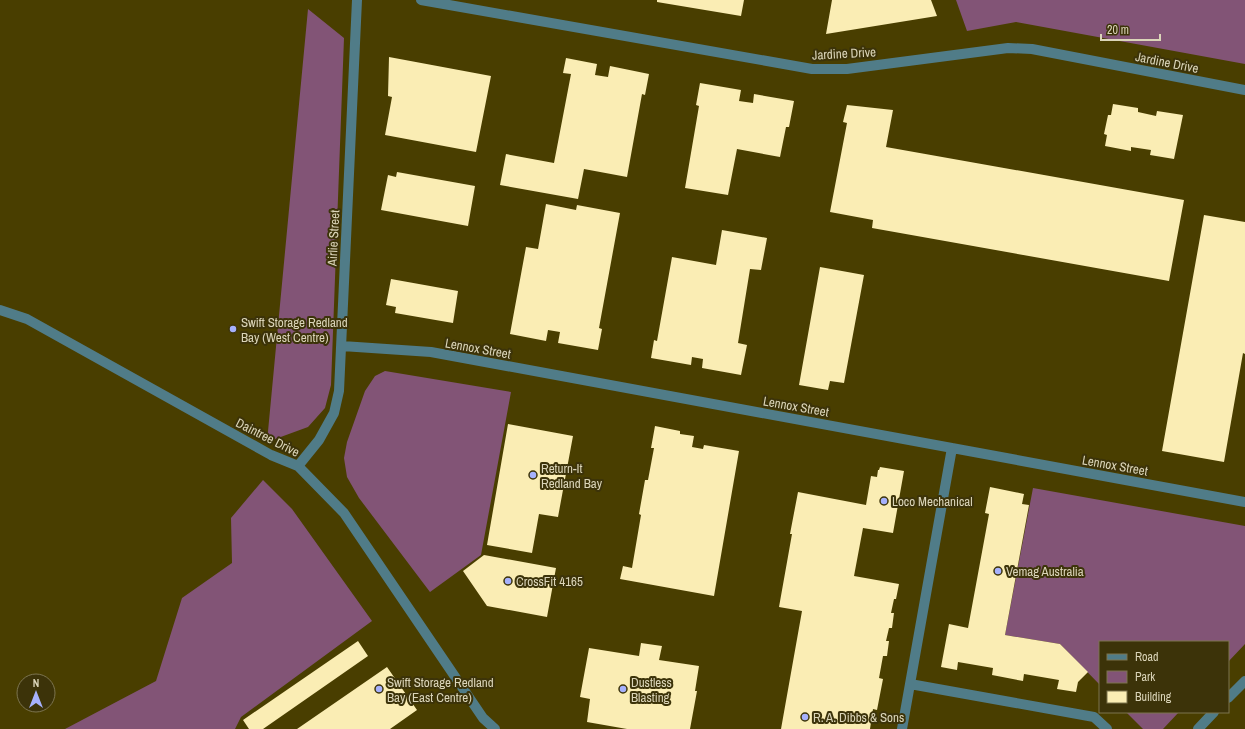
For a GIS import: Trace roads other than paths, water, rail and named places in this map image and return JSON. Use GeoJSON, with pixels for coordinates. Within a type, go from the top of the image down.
{"type":"FeatureCollection","features":[{"type":"Feature","properties":{"kind":"street","name":"Airlie Street"},"geometry":{"type":"LineString","coordinates":[[298,466],[319,440],[334,413],[339,391],[357,0]]}},
{"type":"Feature","properties":{"kind":"street","name":"Jardine Drive"},"geometry":{"type":"LineString","coordinates":[[421,0],[812,69],[847,69],[1008,48],[1032,48],[1245,90]]}},
{"type":"Feature","properties":{"kind":"street","name":"Daintree Drive"},"geometry":{"type":"LineString","coordinates":[[0,310],[27,319],[264,451],[298,466],[344,514],[483,718],[495,729]]}},
{"type":"Feature","properties":{"kind":"street","name":"Lennox Street"},"geometry":{"type":"LineString","coordinates":[[342,346],[431,352],[1245,502]]}},
{"type":"Feature","properties":{"kind":"street"},"geometry":{"type":"LineString","coordinates":[[902,729],[952,448]]}},
{"type":"Feature","properties":{"kind":"street"},"geometry":{"type":"LineString","coordinates":[[1229,697],[1245,681]]}},
{"type":"Feature","properties":{"kind":"street"},"geometry":{"type":"LineString","coordinates":[[910,684],[1094,717],[1107,729]]}},
{"type":"Feature","properties":{"kind":"street"},"geometry":{"type":"LineString","coordinates":[[1198,729],[1213,713]]}},
{"type":"Feature","properties":{"kind":"place","name":"Swift Storage Redland Bay (West Centre)"},"geometry":{"type":"Point","coordinates":[233,329]}},
{"type":"Feature","properties":{"kind":"place","name":"Return-It Redland Bay"},"geometry":{"type":"Point","coordinates":[533,475]}},
{"type":"Feature","properties":{"kind":"place","name":"Loco Mechanical"},"geometry":{"type":"Point","coordinates":[884,501]}},
{"type":"Feature","properties":{"kind":"place","name":"Vemag Australia"},"geometry":{"type":"Point","coordinates":[998,571]}},
{"type":"Feature","properties":{"kind":"place","name":"CrossFit 4165"},"geometry":{"type":"Point","coordinates":[508,581]}},
{"type":"Feature","properties":{"kind":"place","name":"Swift Storage Redland Bay (East Centre)"},"geometry":{"type":"Point","coordinates":[379,689]}},
{"type":"Feature","properties":{"kind":"place","name":"Dustless Blasting"},"geometry":{"type":"Point","coordinates":[623,689]}},
{"type":"Feature","properties":{"kind":"place","name":"R. A. Dibbs & Sons"},"geometry":{"type":"Point","coordinates":[805,717]}}]}
